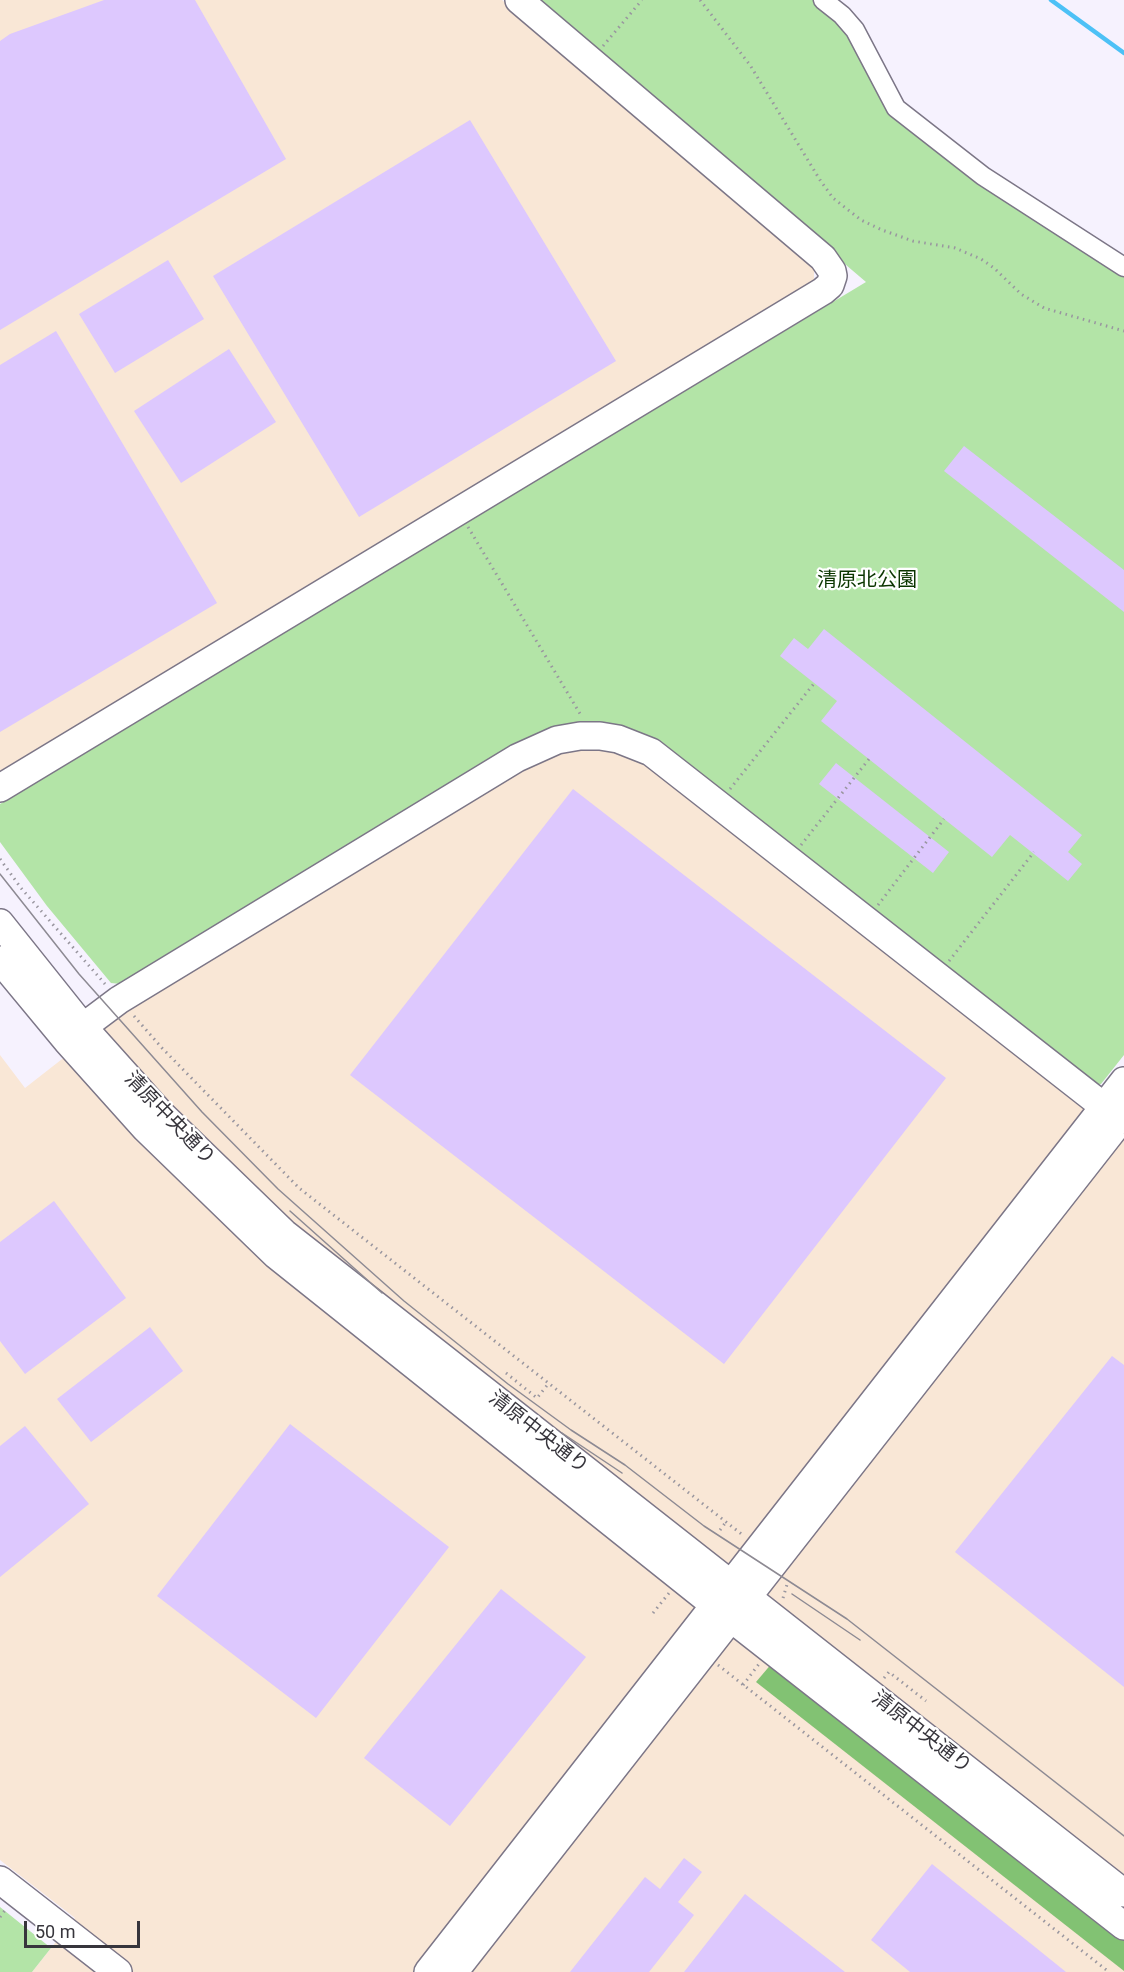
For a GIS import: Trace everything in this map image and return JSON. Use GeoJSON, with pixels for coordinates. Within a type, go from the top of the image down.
{"type":"FeatureCollection","features":[{"type":"Feature","properties":{"kind":"street"},"geometry":{"type":"LineString","coordinates":[[0,788],[830,285],[832,271],[823,258],[519,0]]}},
{"type":"Feature","properties":{"kind":"street"},"geometry":{"type":"LineString","coordinates":[[823,0],[842,15],[855,30],[896,108],[983,176],[1124,267]]}},
{"type":"Feature","properties":{"kind":"street"},"geometry":{"type":"LineString","coordinates":[[82,1027],[119,1000],[517,758],[557,740],[580,736],[600,736],[618,739],[651,752],[1116,1114]]}},
{"type":"Feature","properties":{"kind":"street","name":"清原中央通り"},"geometry":{"type":"LineString","coordinates":[[0,923],[82,1027],[160,1113],[284,1233],[1124,1926]]}},
{"type":"Feature","properties":{"kind":"street","name":"清原中央通り"},"geometry":{"type":"LineString","coordinates":[[0,960],[67,1041],[145,1128],[276,1255],[731,1601],[1124,1893]]}},
{"type":"Feature","properties":{"kind":"street"},"geometry":{"type":"LineString","coordinates":[[428,1972],[731,1601],[1116,1114],[1124,1081]]}},
{"type":"Feature","properties":{"kind":"street"},"geometry":{"type":"LineString","coordinates":[[454,1972],[731,1601]]}},
{"type":"Feature","properties":{"kind":"street"},"geometry":{"type":"LineString","coordinates":[[0,1880],[118,1972]]}},
{"type":"Feature","properties":{"kind":"path"},"geometry":{"type":"LineString","coordinates":[[610,37],[642,0]]}},
{"type":"Feature","properties":{"kind":"path"},"geometry":{"type":"LineString","coordinates":[[700,0],[750,65],[833,198],[861,220],[913,241],[955,248],[981,259],[1021,294],[1044,308],[1124,331]]}},
{"type":"Feature","properties":{"kind":"path"},"geometry":{"type":"LineString","coordinates":[[464,520],[583,717]]}},
{"type":"Feature","properties":{"kind":"path"},"geometry":{"type":"LineString","coordinates":[[724,797],[816,681]]}},
{"type":"Feature","properties":{"kind":"path"},"geometry":{"type":"LineString","coordinates":[[795,853],[869,759]]}},
{"type":"Feature","properties":{"kind":"path"},"geometry":{"type":"LineString","coordinates":[[871,914],[945,819]]}},
{"type":"Feature","properties":{"kind":"path"},"geometry":{"type":"LineString","coordinates":[[942,969],[1034,852]]}},
{"type":"Feature","properties":{"kind":"path"},"geometry":{"type":"LineString","coordinates":[[0,859],[21,888],[109,988]]}},
{"type":"Feature","properties":{"kind":"path"},"geometry":{"type":"LineString","coordinates":[[128,1010],[162,1048],[299,1188],[748,1539]]}},
{"type":"Feature","properties":{"kind":"path"},"geometry":{"type":"LineString","coordinates":[[506,1373],[537,1398],[549,1383]]}},
{"type":"Feature","properties":{"kind":"path"},"geometry":{"type":"LineString","coordinates":[[720,1530],[726,1522]]}},
{"type":"Feature","properties":{"kind":"path"},"geometry":{"type":"LineString","coordinates":[[653,1613],[670,1592]]}},
{"type":"Feature","properties":{"kind":"path"},"geometry":{"type":"LineString","coordinates":[[742,1686],[760,1663]]}},
{"type":"Feature","properties":{"kind":"path"},"geometry":{"type":"LineString","coordinates":[[717,1664],[742,1686],[1109,1972]]}},
{"type":"Feature","properties":{"kind":"path"},"geometry":{"type":"LineString","coordinates":[[879,1684],[889,1672],[926,1701]]}},
{"type":"Feature","properties":{"kind":"shaded area"},"geometry":{"type":"Polygon","coordinates":[[[0,0],[502,0],[814,265],[814,280],[725,337],[0,771],[0,0]]]}},
{"type":"Feature","properties":{"kind":"shaded area"},"geometry":{"type":"Polygon","coordinates":[[[565,749],[613,749],[640,759],[1124,1137],[1124,1972],[32,1972],[75,1918],[0,1860],[0,1055],[25,1088],[139,999],[520,770],[565,749]]]}},
{"type":"Feature","properties":{"kind":"green space","name":"清原北公園"},"geometry":{"type":"Polygon","coordinates":[[[535,0],[816,0],[840,16],[888,102],[1124,270],[1124,1055],[1101,1084],[1093,1085],[607,725],[121,984],[111,983],[47,906],[0,842],[0,804],[866,282],[535,0]]]}},
{"type":"Feature","properties":{"kind":"green space"},"geometry":{"type":"Polygon","coordinates":[[[773,1662],[1124,1939],[1124,1971],[756,1682],[773,1662]]]}},
{"type":"Feature","properties":{"kind":"green space"},"geometry":{"type":"Polygon","coordinates":[[[0,1907],[51,1948],[32,1972],[0,1972],[0,1907]]]}},
{"type":"Feature","properties":{"kind":"building"},"geometry":{"type":"Polygon","coordinates":[[[104,0],[195,0],[286,159],[0,330],[0,41],[10,34],[104,0]]]}},
{"type":"Feature","properties":{"kind":"building"},"geometry":{"type":"Polygon","coordinates":[[[470,120],[616,361],[359,517],[213,276],[470,120]]]}},
{"type":"Feature","properties":{"kind":"building"},"geometry":{"type":"Polygon","coordinates":[[[168,260],[204,319],[115,373],[79,314],[168,260]]]}},
{"type":"Feature","properties":{"kind":"building"},"geometry":{"type":"Polygon","coordinates":[[[56,331],[217,603],[0,732],[0,365],[56,331]]]}},
{"type":"Feature","properties":{"kind":"building"},"geometry":{"type":"Polygon","coordinates":[[[229,349],[276,422],[181,483],[134,411],[229,349]]]}},
{"type":"Feature","properties":{"kind":"building"},"geometry":{"type":"Polygon","coordinates":[[[964,446],[1124,570],[1124,612],[944,471],[964,446]]]}},
{"type":"Feature","properties":{"kind":"building"},"geometry":{"type":"Polygon","coordinates":[[[824,629],[1082,835],[1068,852],[1082,864],[1068,881],[1010,835],[992,857],[821,721],[837,701],[780,656],[794,638],[808,649],[824,629]]]}},
{"type":"Feature","properties":{"kind":"building"},"geometry":{"type":"Polygon","coordinates":[[[836,763],[949,852],[933,873],[819,784],[836,763]]]}},
{"type":"Feature","properties":{"kind":"building"},"geometry":{"type":"Polygon","coordinates":[[[573,789],[946,1078],[724,1364],[350,1075],[573,789]]]}},
{"type":"Feature","properties":{"kind":"building"},"geometry":{"type":"Polygon","coordinates":[[[54,1201],[126,1298],[25,1374],[0,1341],[0,1242],[54,1201]]]}},
{"type":"Feature","properties":{"kind":"building"},"geometry":{"type":"Polygon","coordinates":[[[150,1327],[183,1371],[91,1442],[57,1399],[150,1327]]]}},
{"type":"Feature","properties":{"kind":"building"},"geometry":{"type":"Polygon","coordinates":[[[1112,1356],[1124,1365],[1124,1687],[955,1552],[1112,1356]]]}},
{"type":"Feature","properties":{"kind":"building"},"geometry":{"type":"Polygon","coordinates":[[[290,1424],[449,1547],[316,1718],[157,1596],[290,1424]]]}},
{"type":"Feature","properties":{"kind":"building"},"geometry":{"type":"Polygon","coordinates":[[[25,1426],[89,1504],[0,1577],[0,1446],[25,1426]]]}},
{"type":"Feature","properties":{"kind":"building"},"geometry":{"type":"Polygon","coordinates":[[[501,1589],[586,1657],[450,1826],[364,1758],[501,1589]]]}},
{"type":"Feature","properties":{"kind":"building"},"geometry":{"type":"Polygon","coordinates":[[[684,1858],[702,1872],[678,1902],[694,1915],[649,1972],[570,1972],[645,1877],[660,1889],[684,1858]]]}},
{"type":"Feature","properties":{"kind":"building"},"geometry":{"type":"Polygon","coordinates":[[[932,1864],[1066,1972],[910,1972],[871,1940],[932,1864]]]}},
{"type":"Feature","properties":{"kind":"building"},"geometry":{"type":"Polygon","coordinates":[[[745,1894],[845,1972],[684,1972],[745,1894]]]}},
{"type":"Feature","properties":{"kind":"waterway"},"geometry":{"type":"LineString","coordinates":[[1051,0],[1124,53]]}},
{"type":"Feature","properties":{"kind":"tram line"},"geometry":{"type":"LineString","coordinates":[[0,874],[79,974],[202,1112],[278,1189],[404,1301],[508,1384],[571,1430],[625,1465],[704,1526],[847,1619],[1124,1836]]}},
{"type":"Feature","properties":{"kind":"tram line"},"geometry":{"type":"LineString","coordinates":[[290,1211],[382,1293]]}},
{"type":"Feature","properties":{"kind":"tram line"},"geometry":{"type":"LineString","coordinates":[[562,1433],[622,1473]]}},
{"type":"Feature","properties":{"kind":"tram line"},"geometry":{"type":"LineString","coordinates":[[792,1594],[860,1640]]}}]}
